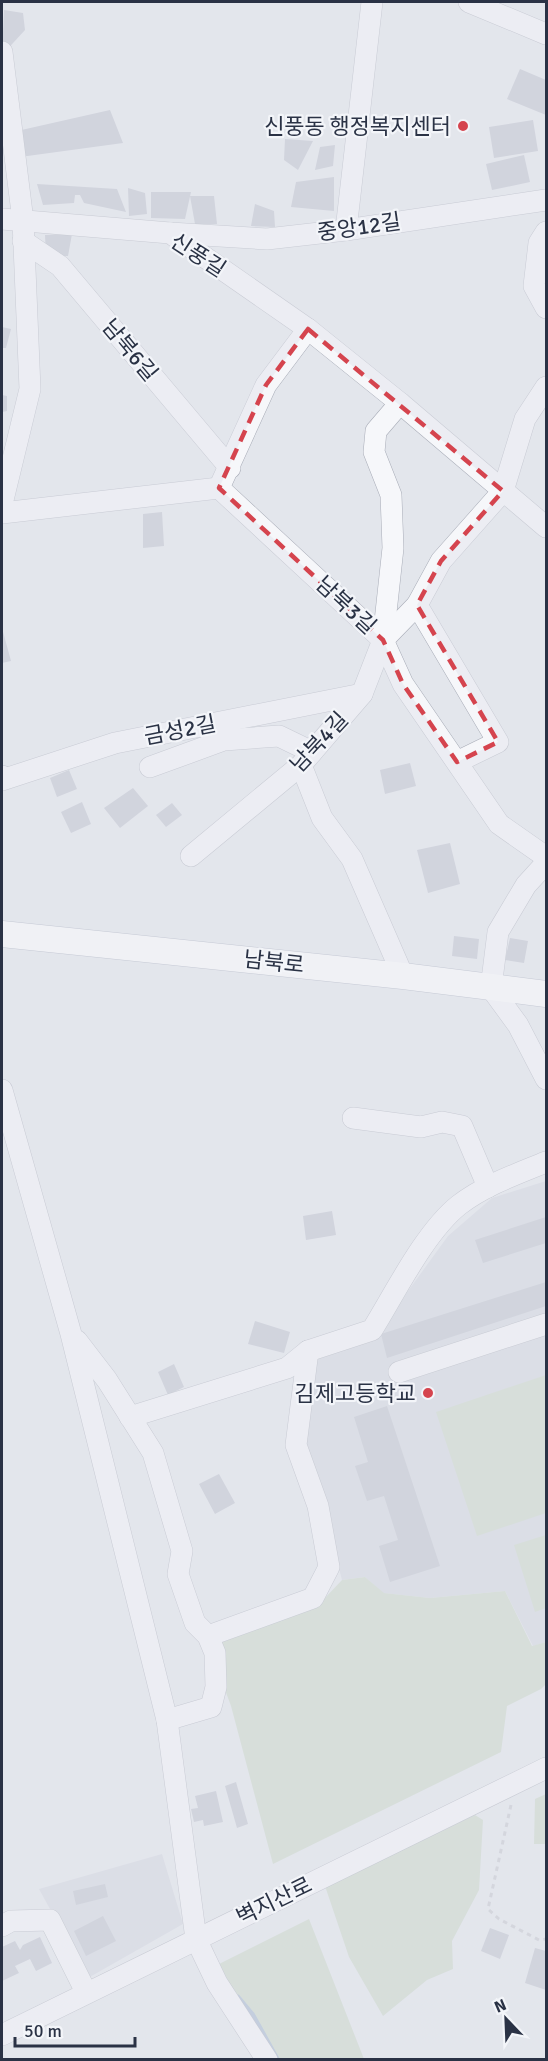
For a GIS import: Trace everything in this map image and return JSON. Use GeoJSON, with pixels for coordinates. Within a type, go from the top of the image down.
{"type":"FeatureCollection","features":[{"type":"Feature","properties":{"kind":"main road","name":"남북로"},"geometry":{"type":"LineString","coordinates":[[2,934],[403,976],[546,994]]}},
{"type":"Feature","properties":{"kind":"street"},"geometry":{"type":"LineString","coordinates":[[346,230],[372,2]]}},
{"type":"Feature","properties":{"kind":"street"},"geometry":{"type":"LineString","coordinates":[[469,2],[546,34]]}},
{"type":"Feature","properties":{"kind":"street"},"geometry":{"type":"LineString","coordinates":[[2,52],[23,231],[30,389],[2,504]]}},
{"type":"Feature","properties":{"kind":"street","name":"중앙12길"},"geometry":{"type":"LineString","coordinates":[[170,233],[267,239],[346,230],[546,200]]}},
{"type":"Feature","properties":{"kind":"street","name":"신풍길"},"geometry":{"type":"LineString","coordinates":[[2,219],[23,231],[170,233],[308,328],[546,527]]}},
{"type":"Feature","properties":{"kind":"street","name":"남북6길"},"geometry":{"type":"LineString","coordinates":[[23,231],[60,266],[230,468]]}},
{"type":"Feature","properties":{"kind":"street"},"geometry":{"type":"LineString","coordinates":[[546,232],[539,243],[534,286],[546,308]]}},
{"type":"Feature","properties":{"kind":"street"},"geometry":{"type":"LineString","coordinates":[[2,513],[219,488],[266,385],[308,328]]}},
{"type":"Feature","properties":{"kind":"street"},"geometry":{"type":"LineString","coordinates":[[502,491],[525,419],[546,387]]}},
{"type":"Feature","properties":{"kind":"street"},"geometry":{"type":"LineString","coordinates":[[383,639],[393,548],[392,495],[374,452],[376,431],[400,403]]}},
{"type":"Feature","properties":{"kind":"street","name":"남북3길"},"geometry":{"type":"LineString","coordinates":[[219,488],[383,639],[404,684],[500,825],[546,857]]}},
{"type":"Feature","properties":{"kind":"street","name":"남북4길"},"geometry":{"type":"LineString","coordinates":[[190,856],[306,759],[362,694],[383,639],[417,605],[441,561],[502,491]]}},
{"type":"Feature","properties":{"kind":"street"},"geometry":{"type":"LineString","coordinates":[[417,605],[498,742],[457,762]]}},
{"type":"Feature","properties":{"kind":"street","name":"금성2길"},"geometry":{"type":"LineString","coordinates":[[2,778],[115,743],[362,694]]}},
{"type":"Feature","properties":{"kind":"street"},"geometry":{"type":"LineString","coordinates":[[150,767],[224,740],[279,736],[306,759],[322,818],[352,859],[403,976]]}},
{"type":"Feature","properties":{"kind":"street"},"geometry":{"type":"LineString","coordinates":[[546,863],[526,885],[498,932],[490,988],[518,1025],[546,1079]]}},
{"type":"Feature","properties":{"kind":"street"},"geometry":{"type":"LineString","coordinates":[[2,1090],[71,1334],[167,1720],[196,1940],[217,1983],[267,2060]]}},
{"type":"Feature","properties":{"kind":"street"},"geometry":{"type":"LineString","coordinates":[[353,1118],[421,1127],[442,1122],[462,1126],[488,1187]]}},
{"type":"Feature","properties":{"kind":"street"},"geometry":{"type":"LineString","coordinates":[[130,1417],[287,1368],[308,1351],[372,1330],[434,1231],[459,1206],[488,1187],[546,1162]]}},
{"type":"Feature","properties":{"kind":"street"},"geometry":{"type":"LineString","coordinates":[[399,1372],[546,1324]]}},
{"type":"Feature","properties":{"kind":"street"},"geometry":{"type":"LineString","coordinates":[[71,1334],[107,1380],[153,1453],[182,1551],[178,1574],[195,1623],[208,1636],[215,1653],[216,1687],[211,1707],[167,1720]]}},
{"type":"Feature","properties":{"kind":"street"},"geometry":{"type":"LineString","coordinates":[[208,1636],[313,1599],[329,1566],[318,1506],[296,1445],[308,1351]]}},
{"type":"Feature","properties":{"kind":"street","name":"벽지산로"},"geometry":{"type":"LineString","coordinates":[[2,2035],[546,1768]]}},
{"type":"Feature","properties":{"kind":"street"},"geometry":{"type":"LineString","coordinates":[[5,1920],[50,1920],[86,1992]]}},
{"type":"Feature","properties":{"kind":"path"},"geometry":{"type":"LineString","coordinates":[[516,1782],[488,1908],[499,1919],[539,1940],[546,1939]]}},
{"type":"Feature","properties":{"kind":"highlighted area"},"geometry":{"type":"Polygon","coordinates":[[[308,329],[503,491],[441,561],[417,605],[498,742],[457,762],[403,684],[383,640],[219,488],[266,385],[308,329]]]}},
{"type":"Feature","properties":{"kind":"shaded area","name":"김제고등학교"},"geometry":{"type":"Polygon","coordinates":[[[546,1181],[546,1642],[533,1646],[505,1591],[430,1598],[383,1593],[365,1577],[342,1580],[303,1429],[315,1358],[376,1335],[448,1236],[492,1198],[546,1181]]]}},
{"type":"Feature","properties":{"kind":"shaded area"},"geometry":{"type":"Polygon","coordinates":[[[162,1854],[183,1924],[88,1978],[39,1889],[162,1854]]]}},
{"type":"Feature","properties":{"kind":"green space"},"geometry":{"type":"Polygon","coordinates":[[[546,1375],[546,1513],[477,1536],[436,1412],[546,1375]]]}},
{"type":"Feature","properties":{"kind":"green space"},"geometry":{"type":"Polygon","coordinates":[[[546,1535],[546,1608],[535,1612],[514,1545],[546,1535]]]}},
{"type":"Feature","properties":{"kind":"green space"},"geometry":{"type":"Polygon","coordinates":[[[365,1577],[384,1593],[430,1598],[505,1591],[532,1646],[546,1642],[546,1684],[541,1689],[507,1706],[501,1752],[273,1864],[231,1706],[221,1679],[214,1640],[323,1600],[342,1580],[365,1577]]]}},
{"type":"Feature","properties":{"kind":"green space"},"geometry":{"type":"Polygon","coordinates":[[[546,1794],[546,1844],[534,1844],[535,1799],[546,1794]]]}},
{"type":"Feature","properties":{"kind":"green space"},"geometry":{"type":"Polygon","coordinates":[[[475,1815],[483,1820],[479,1890],[452,1941],[453,1969],[427,1980],[383,2016],[349,1957],[325,1886],[475,1815]]]}},
{"type":"Feature","properties":{"kind":"green space"},"geometry":{"type":"Polygon","coordinates":[[[309,1919],[364,2059],[279,2059],[217,1965],[309,1919]]]}},
{"type":"Feature","properties":{"kind":"building"},"geometry":{"type":"Polygon","coordinates":[[[4,10],[23,13],[25,30],[2,55],[4,10]]]}},
{"type":"Feature","properties":{"kind":"building"},"geometry":{"type":"Polygon","coordinates":[[[520,69],[546,80],[546,115],[507,99],[520,69]]]}},
{"type":"Feature","properties":{"kind":"building"},"geometry":{"type":"Polygon","coordinates":[[[110,110],[123,143],[20,157],[17,131],[110,110]]]}},
{"type":"Feature","properties":{"kind":"building"},"geometry":{"type":"Polygon","coordinates":[[[533,120],[538,151],[494,158],[489,127],[533,120]]]}},
{"type":"Feature","properties":{"kind":"building"},"geometry":{"type":"Polygon","coordinates":[[[285,139],[313,141],[298,170],[284,160],[285,139]]]}},
{"type":"Feature","properties":{"kind":"building"},"geometry":{"type":"Polygon","coordinates":[[[335,145],[333,166],[315,170],[320,147],[335,145]]]}},
{"type":"Feature","properties":{"kind":"building"},"geometry":{"type":"Polygon","coordinates":[[[524,155],[530,182],[492,190],[486,164],[524,155]]]}},
{"type":"Feature","properties":{"kind":"building"},"geometry":{"type":"Polygon","coordinates":[[[334,177],[334,211],[291,207],[296,182],[334,177]]]}},
{"type":"Feature","properties":{"kind":"building"},"geometry":{"type":"Polygon","coordinates":[[[37,184],[117,189],[126,212],[84,203],[80,195],[75,195],[74,203],[43,205],[37,184]]]}},
{"type":"Feature","properties":{"kind":"building"},"geometry":{"type":"Polygon","coordinates":[[[128,188],[145,193],[147,214],[129,216],[128,188]]]}},
{"type":"Feature","properties":{"kind":"building"},"geometry":{"type":"Polygon","coordinates":[[[151,192],[191,192],[185,219],[151,218],[151,192]]]}},
{"type":"Feature","properties":{"kind":"building"},"geometry":{"type":"Polygon","coordinates":[[[190,196],[214,196],[217,224],[195,224],[190,196]]]}},
{"type":"Feature","properties":{"kind":"building"},"geometry":{"type":"Polygon","coordinates":[[[255,204],[274,211],[275,227],[251,226],[255,204]]]}},
{"type":"Feature","properties":{"kind":"building"},"geometry":{"type":"Polygon","coordinates":[[[72,234],[68,256],[46,256],[45,235],[72,234]]]}},
{"type":"Feature","properties":{"kind":"building"},"geometry":{"type":"Polygon","coordinates":[[[2,327],[11,329],[6,348],[2,348],[2,327]]]}},
{"type":"Feature","properties":{"kind":"building"},"geometry":{"type":"Polygon","coordinates":[[[2,395],[7,396],[7,411],[2,412],[2,395]]]}},
{"type":"Feature","properties":{"kind":"building"},"geometry":{"type":"Polygon","coordinates":[[[162,512],[164,546],[143,548],[143,514],[162,512]]]}},
{"type":"Feature","properties":{"kind":"building"},"geometry":{"type":"Polygon","coordinates":[[[2,628],[11,661],[2,663],[2,628]]]}},
{"type":"Feature","properties":{"kind":"building"},"geometry":{"type":"Polygon","coordinates":[[[410,763],[416,786],[385,794],[380,770],[410,763]]]}},
{"type":"Feature","properties":{"kind":"building"},"geometry":{"type":"Polygon","coordinates":[[[69,770],[77,789],[57,797],[50,778],[69,770]]]}},
{"type":"Feature","properties":{"kind":"building"},"geometry":{"type":"Polygon","coordinates":[[[133,788],[148,806],[120,828],[104,808],[133,788]]]}},
{"type":"Feature","properties":{"kind":"building"},"geometry":{"type":"Polygon","coordinates":[[[82,802],[91,824],[71,833],[61,812],[82,802]]]}},
{"type":"Feature","properties":{"kind":"building"},"geometry":{"type":"Polygon","coordinates":[[[172,803],[182,815],[166,827],[156,815],[172,803]]]}},
{"type":"Feature","properties":{"kind":"building"},"geometry":{"type":"Polygon","coordinates":[[[450,843],[460,884],[428,893],[417,850],[450,843]]]}},
{"type":"Feature","properties":{"kind":"building"},"geometry":{"type":"Polygon","coordinates":[[[454,936],[479,939],[477,959],[452,956],[454,936]]]}},
{"type":"Feature","properties":{"kind":"building"},"geometry":{"type":"Polygon","coordinates":[[[510,938],[528,941],[524,963],[505,960],[510,938]]]}},
{"type":"Feature","properties":{"kind":"building"},"geometry":{"type":"Polygon","coordinates":[[[332,1211],[336,1235],[306,1240],[303,1216],[332,1211]]]}},
{"type":"Feature","properties":{"kind":"building"},"geometry":{"type":"Polygon","coordinates":[[[546,1217],[546,1243],[483,1263],[475,1240],[546,1217]]]}},
{"type":"Feature","properties":{"kind":"building"},"geometry":{"type":"Polygon","coordinates":[[[546,1282],[546,1306],[387,1358],[381,1334],[546,1282]]]}},
{"type":"Feature","properties":{"kind":"building"},"geometry":{"type":"Polygon","coordinates":[[[255,1321],[290,1332],[284,1353],[248,1344],[255,1321]]]}},
{"type":"Feature","properties":{"kind":"building"},"geometry":{"type":"Polygon","coordinates":[[[174,1364],[184,1387],[168,1395],[158,1372],[174,1364]]]}},
{"type":"Feature","properties":{"kind":"building"},"geometry":{"type":"Polygon","coordinates":[[[387,1406],[440,1566],[390,1582],[379,1546],[398,1540],[384,1496],[367,1501],[355,1466],[368,1462],[354,1417],[387,1406]]]}},
{"type":"Feature","properties":{"kind":"building"},"geometry":{"type":"Polygon","coordinates":[[[219,1474],[235,1503],[215,1514],[199,1484],[219,1474]]]}},
{"type":"Feature","properties":{"kind":"building"},"geometry":{"type":"Polygon","coordinates":[[[236,1782],[248,1824],[237,1828],[225,1786],[236,1782]]]}},
{"type":"Feature","properties":{"kind":"building"},"geometry":{"type":"Polygon","coordinates":[[[216,1791],[223,1822],[204,1826],[203,1820],[194,1822],[191,1809],[198,1808],[195,1796],[216,1791]]]}},
{"type":"Feature","properties":{"kind":"building"},"geometry":{"type":"Polygon","coordinates":[[[105,1884],[108,1897],[76,1905],[73,1891],[105,1884]]]}},
{"type":"Feature","properties":{"kind":"building"},"geometry":{"type":"Polygon","coordinates":[[[103,1916],[116,1941],[86,1956],[74,1931],[103,1916]]]}},
{"type":"Feature","properties":{"kind":"building"},"geometry":{"type":"Polygon","coordinates":[[[490,1928],[509,1935],[500,1959],[481,1951],[490,1928]]]}},
{"type":"Feature","properties":{"kind":"building"},"geometry":{"type":"Polygon","coordinates":[[[40,1937],[52,1963],[36,1971],[30,1959],[15,1966],[19,1973],[2,1981],[2,1947],[15,1941],[20,1950],[23,1945],[40,1937]]]}},
{"type":"Feature","properties":{"kind":"building"},"geometry":{"type":"Polygon","coordinates":[[[535,1948],[546,1951],[546,1990],[525,1983],[535,1948]]]}},
{"type":"Feature","properties":{"kind":"waterway"},"geometry":{"type":"LineString","coordinates":[[238,1997],[253,2015],[278,2060]]}},
{"type":"Feature","properties":{"kind":"place","name":"신풍동 행정복지센터"},"geometry":{"type":"Point","coordinates":[463,126]}},
{"type":"Feature","properties":{"kind":"place","name":"김제고등학교"},"geometry":{"type":"Point","coordinates":[428,1393]}}]}
